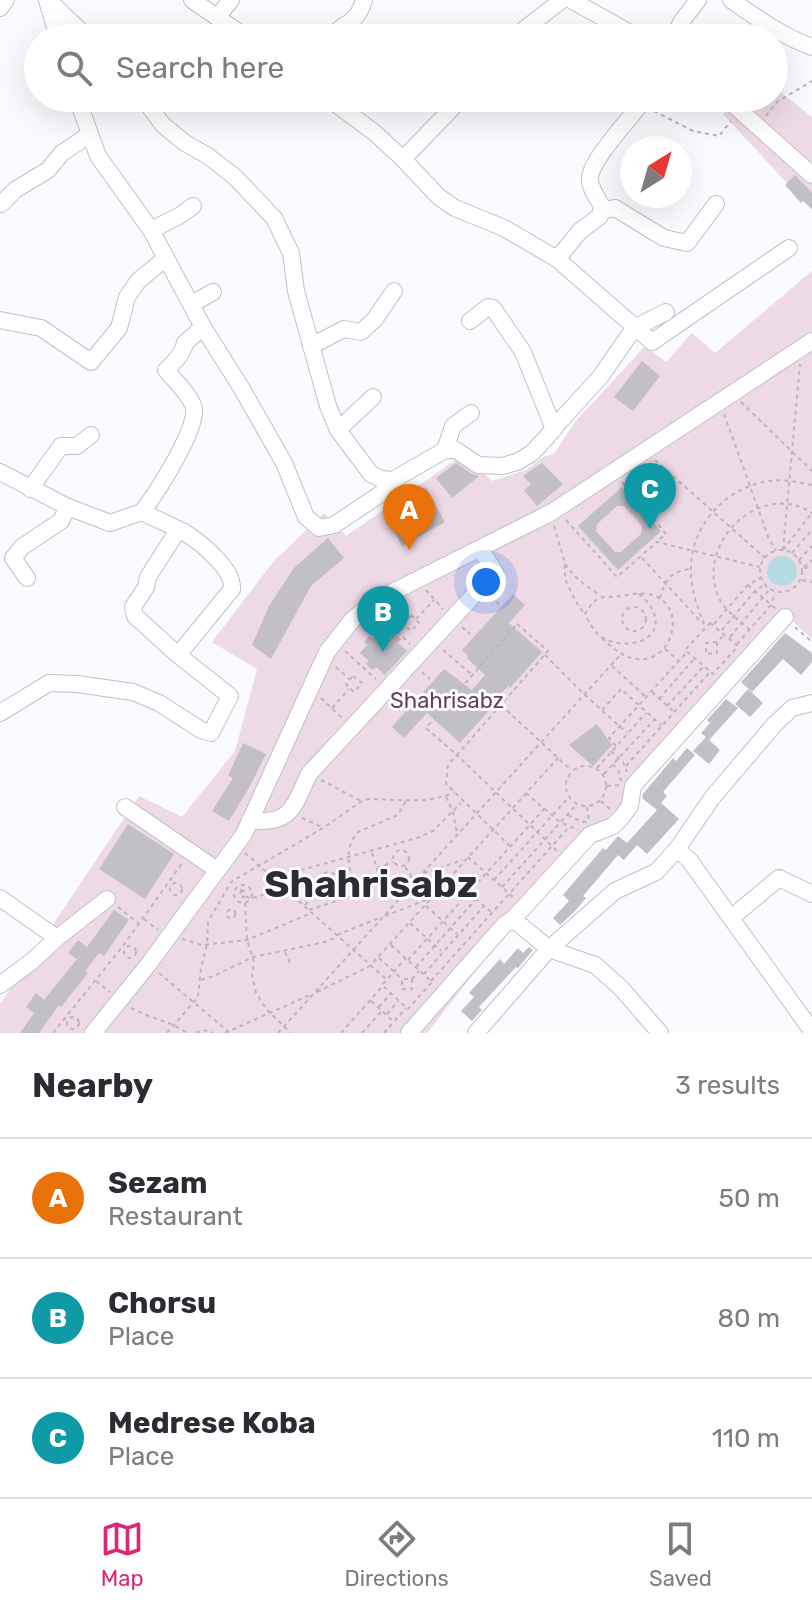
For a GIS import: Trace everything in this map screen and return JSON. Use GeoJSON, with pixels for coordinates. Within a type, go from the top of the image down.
{"type":"FeatureCollection","features":[{"type":"Feature","properties":{"kind":"street"},"geometry":{"type":"LineString","coordinates":[[0,8],[6,0]]}},
{"type":"Feature","properties":{"kind":"street"},"geometry":{"type":"LineString","coordinates":[[47,0],[54,24]]}},
{"type":"Feature","properties":{"kind":"street"},"geometry":{"type":"LineString","coordinates":[[47,0],[73,24]]}},
{"type":"Feature","properties":{"kind":"street"},"geometry":{"type":"LineString","coordinates":[[192,0],[229,24]]}},
{"type":"Feature","properties":{"kind":"street"},"geometry":{"type":"LineString","coordinates":[[218,16],[231,0]]}},
{"type":"Feature","properties":{"kind":"street"},"geometry":{"type":"LineString","coordinates":[[347,24],[361,11],[364,0]]}},
{"type":"Feature","properties":{"kind":"street"},"geometry":{"type":"LineString","coordinates":[[531,24],[562,0]]}},
{"type":"Feature","properties":{"kind":"street"},"geometry":{"type":"LineString","coordinates":[[571,0],[614,24]]}},
{"type":"Feature","properties":{"kind":"street"},"geometry":{"type":"LineString","coordinates":[[680,24],[698,0]]}},
{"type":"Feature","properties":{"kind":"street"},"geometry":{"type":"LineString","coordinates":[[731,0],[764,24]]}},
{"type":"Feature","properties":{"kind":"street"},"geometry":{"type":"LineString","coordinates":[[788,37],[812,47]]}},
{"type":"Feature","properties":{"kind":"street"},"geometry":{"type":"LineString","coordinates":[[82,112],[98,156],[151,230],[203,327],[284,463],[306,517],[319,528],[334,525],[391,487],[393,480]]}},
{"type":"Feature","properties":{"kind":"street"},"geometry":{"type":"LineString","coordinates":[[153,112],[163,125],[185,143],[235,177],[274,218],[291,253],[296,291],[328,406],[338,430],[371,474],[381,479],[393,480],[445,450],[456,450],[478,465],[502,466],[517,462],[532,453],[601,376],[634,328],[666,312]]}},
{"type":"Feature","properties":{"kind":"street"},"geometry":{"type":"LineString","coordinates":[[347,112],[375,133],[439,197],[455,208],[504,228],[557,259],[652,342],[789,248]]}},
{"type":"Feature","properties":{"kind":"street"},"geometry":{"type":"LineString","coordinates":[[403,159],[448,112]]}},
{"type":"Feature","properties":{"kind":"street"},"geometry":{"type":"LineString","coordinates":[[557,259],[580,231],[600,216],[602,206],[592,189],[590,176],[598,160],[634,112]]}},
{"type":"Feature","properties":{"kind":"street"},"geometry":{"type":"LineString","coordinates":[[741,112],[812,175]]}},
{"type":"Feature","properties":{"kind":"street"},"geometry":{"type":"LineString","coordinates":[[1,204],[15,190],[48,170],[62,153],[89,135]]}},
{"type":"Feature","properties":{"kind":"street"},"geometry":{"type":"LineString","coordinates":[[601,211],[615,208],[664,238],[687,243],[716,204]]}},
{"type":"Feature","properties":{"kind":"street"},"geometry":{"type":"LineString","coordinates":[[151,230],[193,206]]}},
{"type":"Feature","properties":{"kind":"street"},"geometry":{"type":"LineString","coordinates":[[0,320],[41,328],[91,362],[119,328],[127,297],[138,281],[166,258]]}},
{"type":"Feature","properties":{"kind":"street"},"geometry":{"type":"LineString","coordinates":[[311,346],[344,329],[361,332],[375,319],[394,291]]}},
{"type":"Feature","properties":{"kind":"street"},"geometry":{"type":"LineString","coordinates":[[191,304],[213,292]]}},
{"type":"Feature","properties":{"kind":"street"},"geometry":{"type":"LineString","coordinates":[[470,321],[488,307],[493,308],[523,352],[554,429]]}},
{"type":"Feature","properties":{"kind":"street"},"geometry":{"type":"LineString","coordinates":[[0,472],[68,507],[110,523],[142,512],[167,476],[195,416],[194,405],[166,370],[184,349],[185,343],[203,327]]}},
{"type":"Feature","properties":{"kind":"street"},"geometry":{"type":"LineString","coordinates":[[87,1031],[120,999],[143,956],[175,937],[244,834],[327,652],[353,619],[373,603],[480,549],[555,516],[615,471],[812,341]]}},
{"type":"Feature","properties":{"kind":"street"},"geometry":{"type":"LineString","coordinates":[[338,430],[373,397]]}},
{"type":"Feature","properties":{"kind":"street"},"geometry":{"type":"LineString","coordinates":[[445,450],[453,426],[471,413]]}},
{"type":"Feature","properties":{"kind":"street"},"geometry":{"type":"LineString","coordinates":[[30,489],[61,446],[77,446],[91,435]]}},
{"type":"Feature","properties":{"kind":"street"},"geometry":{"type":"LineString","coordinates":[[27,578],[13,558],[22,547],[61,521],[68,507]]}},
{"type":"Feature","properties":{"kind":"street"},"geometry":{"type":"LineString","coordinates":[[142,512],[185,533],[217,559],[233,581],[232,589],[178,655]]}},
{"type":"Feature","properties":{"kind":"street"},"geometry":{"type":"LineString","coordinates":[[3,706],[49,683],[77,684],[133,692],[211,733],[230,696],[135,616],[133,607],[178,530]]}},
{"type":"Feature","properties":{"kind":"street"},"geometry":{"type":"LineString","coordinates":[[250,820],[262,822],[290,813],[309,774],[495,572],[480,549]]}},
{"type":"Feature","properties":{"kind":"street"},"geometry":{"type":"LineString","coordinates":[[409,1033],[508,916],[590,835],[613,826],[621,818],[630,806],[633,786],[785,617]]}},
{"type":"Feature","properties":{"kind":"street"},"geometry":{"type":"LineString","coordinates":[[476,1033],[549,949],[615,891],[656,872],[677,849],[712,798],[774,725],[792,708],[812,703]]}},
{"type":"Feature","properties":{"kind":"street"},"geometry":{"type":"LineString","coordinates":[[125,807],[217,870]]}},
{"type":"Feature","properties":{"kind":"street"},"geometry":{"type":"LineString","coordinates":[[677,849],[690,861],[812,1031]]}},
{"type":"Feature","properties":{"kind":"street"},"geometry":{"type":"LineString","coordinates":[[731,918],[779,878],[812,894]]}},
{"type":"Feature","properties":{"kind":"street"},"geometry":{"type":"LineString","coordinates":[[0,898],[57,938]]}},
{"type":"Feature","properties":{"kind":"street"},"geometry":{"type":"LineString","coordinates":[[0,985],[107,899]]}},
{"type":"Feature","properties":{"kind":"street"},"geometry":{"type":"LineString","coordinates":[[508,916],[549,949],[595,965],[621,988],[660,1033]]}},
{"type":"Feature","properties":{"kind":"path"},"geometry":{"type":"LineString","coordinates":[[788,95],[812,81]]}},
{"type":"Feature","properties":{"kind":"path"},"geometry":{"type":"LineString","coordinates":[[656,112],[693,131],[719,136],[739,112]]}},
{"type":"Feature","properties":{"kind":"path"},"geometry":{"type":"LineString","coordinates":[[757,126],[769,112]]}},
{"type":"Feature","properties":{"kind":"path"},"geometry":{"type":"LineString","coordinates":[[783,550],[800,362]]}},
{"type":"Feature","properties":{"kind":"path"},"geometry":{"type":"LineString","coordinates":[[741,402],[812,471]]}},
{"type":"Feature","properties":{"kind":"path"},"geometry":{"type":"LineString","coordinates":[[723,413],[769,539],[776,550]]}},
{"type":"Feature","properties":{"kind":"path"},"geometry":{"type":"LineString","coordinates":[[654,459],[765,558]]}},
{"type":"Feature","properties":{"kind":"path"},"geometry":{"type":"LineString","coordinates":[[555,516],[617,577],[666,534],[615,471]]}},
{"type":"Feature","properties":{"kind":"path"},"geometry":{"type":"LineString","coordinates":[[705,625],[692,590],[690,569],[700,530],[713,511],[732,495],[769,481],[789,480],[812,485]]}},
{"type":"Feature","properties":{"kind":"path"},"geometry":{"type":"LineString","coordinates":[[750,630],[720,600],[714,574],[719,546],[739,519],[758,508],[787,504],[807,509],[812,513],[783,550]]}},
{"type":"Feature","properties":{"kind":"path"},"geometry":{"type":"LineString","coordinates":[[555,516],[565,563],[565,579],[576,602],[602,638],[613,650],[628,658],[646,660],[660,652],[671,638],[674,622],[670,610],[659,598],[650,593],[601,596],[586,587],[565,563]]}},
{"type":"Feature","properties":{"kind":"path"},"geometry":{"type":"LineString","coordinates":[[792,553],[812,530]]}},
{"type":"Feature","properties":{"kind":"path"},"geometry":{"type":"LineString","coordinates":[[657,542],[760,567]]}},
{"type":"Feature","properties":{"kind":"path"},"geometry":{"type":"LineString","coordinates":[[799,560],[812,546]]}},
{"type":"Feature","properties":{"kind":"path"},"geometry":{"type":"LineString","coordinates":[[776,550],[783,550],[799,560],[801,580],[788,591],[776,592],[761,578],[760,567],[765,558],[776,550]]}},
{"type":"Feature","properties":{"kind":"path"},"geometry":{"type":"LineString","coordinates":[[641,557],[705,625]]}},
{"type":"Feature","properties":{"kind":"path"},"geometry":{"type":"LineString","coordinates":[[802,568],[812,560]]}},
{"type":"Feature","properties":{"kind":"path"},"geometry":{"type":"LineString","coordinates":[[802,568],[812,567]]}},
{"type":"Feature","properties":{"kind":"path"},"geometry":{"type":"LineString","coordinates":[[659,598],[664,582],[672,574],[690,569]]}},
{"type":"Feature","properties":{"kind":"path"},"geometry":{"type":"LineString","coordinates":[[713,625],[748,585],[761,578]]}},
{"type":"Feature","properties":{"kind":"path"},"geometry":{"type":"LineString","coordinates":[[801,580],[812,582]]}},
{"type":"Feature","properties":{"kind":"path"},"geometry":{"type":"LineString","coordinates":[[720,631],[765,584]]}},
{"type":"Feature","properties":{"kind":"path"},"geometry":{"type":"LineString","coordinates":[[729,638],[770,589]]}},
{"type":"Feature","properties":{"kind":"path"},"geometry":{"type":"LineString","coordinates":[[687,652],[713,674],[771,605],[776,592]]}},
{"type":"Feature","properties":{"kind":"path"},"geometry":{"type":"LineString","coordinates":[[602,638],[624,645],[638,643],[651,634],[656,624],[654,612],[638,593]]}},
{"type":"Feature","properties":{"kind":"path"},"geometry":{"type":"LineString","coordinates":[[585,614],[601,596]]}},
{"type":"Feature","properties":{"kind":"path"},"geometry":{"type":"LineString","coordinates":[[415,619],[435,600]]}},
{"type":"Feature","properties":{"kind":"path"},"geometry":{"type":"LineString","coordinates":[[392,605],[407,619]]}},
{"type":"Feature","properties":{"kind":"path"},"geometry":{"type":"LineString","coordinates":[[638,607],[646,619],[643,626],[629,630],[621,618],[624,611],[638,607]]}},
{"type":"Feature","properties":{"kind":"path"},"geometry":{"type":"LineString","coordinates":[[379,614],[420,654]]}},
{"type":"Feature","properties":{"kind":"path"},"geometry":{"type":"LineString","coordinates":[[411,615],[419,623],[411,631],[403,623],[407,619],[411,615]]}},
{"type":"Feature","properties":{"kind":"path"},"geometry":{"type":"LineString","coordinates":[[616,746],[609,738],[687,652],[685,650],[705,625],[710,623],[737,645]]}},
{"type":"Feature","properties":{"kind":"path"},"geometry":{"type":"LineString","coordinates":[[510,846],[446,784],[448,765],[457,755],[545,655],[548,651],[517,624],[426,728],[457,755],[567,860]]}},
{"type":"Feature","properties":{"kind":"path"},"geometry":{"type":"LineString","coordinates":[[805,636],[812,632]]}},
{"type":"Feature","properties":{"kind":"path"},"geometry":{"type":"LineString","coordinates":[[717,642],[724,635]]}},
{"type":"Feature","properties":{"kind":"path"},"geometry":{"type":"LineString","coordinates":[[433,641],[472,675]]}},
{"type":"Feature","properties":{"kind":"path"},"geometry":{"type":"LineString","coordinates":[[663,648],[679,661]]}},
{"type":"Feature","properties":{"kind":"path"},"geometry":{"type":"LineString","coordinates":[[345,650],[387,690]]}},
{"type":"Feature","properties":{"kind":"path"},"geometry":{"type":"LineString","coordinates":[[278,1033],[621,654]]}},
{"type":"Feature","properties":{"kind":"path"},"geometry":{"type":"LineString","coordinates":[[545,655],[627,733]]}},
{"type":"Feature","properties":{"kind":"path"},"geometry":{"type":"LineString","coordinates":[[659,699],[695,658]]}},
{"type":"Feature","properties":{"kind":"path"},"geometry":{"type":"LineString","coordinates":[[334,665],[350,680]]}},
{"type":"Feature","properties":{"kind":"path"},"geometry":{"type":"LineString","coordinates":[[611,665],[646,697]]}},
{"type":"Feature","properties":{"kind":"path"},"geometry":{"type":"LineString","coordinates":[[667,706],[703,666]]}},
{"type":"Feature","properties":{"kind":"path"},"geometry":{"type":"LineString","coordinates":[[625,767],[710,672]]}},
{"type":"Feature","properties":{"kind":"path"},"geometry":{"type":"LineString","coordinates":[[353,676],[362,683],[354,692],[346,684],[350,680],[353,676]]}},
{"type":"Feature","properties":{"kind":"path"},"geometry":{"type":"LineString","coordinates":[[332,708],[350,688]]}},
{"type":"Feature","properties":{"kind":"path"},"geometry":{"type":"LineString","coordinates":[[602,710],[621,689],[662,726]]}},
{"type":"Feature","properties":{"kind":"path"},"geometry":{"type":"LineString","coordinates":[[651,692],[674,712]]}},
{"type":"Feature","properties":{"kind":"path"},"geometry":{"type":"LineString","coordinates":[[319,696],[352,727]]}},
{"type":"Feature","properties":{"kind":"path"},"geometry":{"type":"LineString","coordinates":[[501,705],[572,771]]}},
{"type":"Feature","properties":{"kind":"path"},"geometry":{"type":"LineString","coordinates":[[596,769],[646,712]]}},
{"type":"Feature","properties":{"kind":"path"},"geometry":{"type":"LineString","coordinates":[[603,776],[654,719]]}},
{"type":"Feature","properties":{"kind":"path"},"geometry":{"type":"LineString","coordinates":[[643,747],[657,760]]}},
{"type":"Feature","properties":{"kind":"path"},"geometry":{"type":"LineString","coordinates":[[611,751],[619,758],[629,778]]}},
{"type":"Feature","properties":{"kind":"path"},"geometry":{"type":"LineString","coordinates":[[124,946],[134,947],[228,1033],[370,966],[558,758]]}},
{"type":"Feature","properties":{"kind":"path"},"geometry":{"type":"LineString","coordinates":[[613,764],[619,772],[620,794]]}},
{"type":"Feature","properties":{"kind":"path"},"geometry":{"type":"LineString","coordinates":[[584,766],[596,769],[603,776],[606,786],[600,800],[587,806],[577,804],[569,797],[566,784],[572,771],[584,766]]}},
{"type":"Feature","properties":{"kind":"path"},"geometry":{"type":"LineString","coordinates":[[167,1033],[198,997],[208,922],[229,884],[362,801],[406,800],[446,796],[454,792]]}},
{"type":"Feature","properties":{"kind":"path"},"geometry":{"type":"LineString","coordinates":[[526,793],[560,822],[580,830]]}},
{"type":"Feature","properties":{"kind":"path"},"geometry":{"type":"LineString","coordinates":[[446,796],[457,834]]}},
{"type":"Feature","properties":{"kind":"path"},"geometry":{"type":"LineString","coordinates":[[494,880],[569,797]]}},
{"type":"Feature","properties":{"kind":"path"},"geometry":{"type":"LineString","coordinates":[[357,894],[346,858],[353,836],[398,815],[406,800]]}},
{"type":"Feature","properties":{"kind":"path"},"geometry":{"type":"LineString","coordinates":[[250,899],[252,891],[246,885],[235,888],[235,899],[245,903],[265,894],[294,872],[433,831],[463,801]]}},
{"type":"Feature","properties":{"kind":"path"},"geometry":{"type":"LineString","coordinates":[[607,815],[617,803]]}},
{"type":"Feature","properties":{"kind":"path"},"geometry":{"type":"LineString","coordinates":[[502,887],[577,804]]}},
{"type":"Feature","properties":{"kind":"path"},"geometry":{"type":"LineString","coordinates":[[348,1033],[342,1031],[545,808]]}},
{"type":"Feature","properties":{"kind":"path"},"geometry":{"type":"LineString","coordinates":[[567,815],[582,822],[593,821]]}},
{"type":"Feature","properties":{"kind":"path"},"geometry":{"type":"LineString","coordinates":[[384,1033],[431,981],[508,916],[509,894],[569,827]]}},
{"type":"Feature","properties":{"kind":"path"},"geometry":{"type":"LineString","coordinates":[[396,844],[398,851]]}},
{"type":"Feature","properties":{"kind":"path"},"geometry":{"type":"LineString","coordinates":[[403,850],[409,855],[410,860],[405,866],[396,865],[394,861],[398,851],[403,850]]}},
{"type":"Feature","properties":{"kind":"path"},"geometry":{"type":"LineString","coordinates":[[372,851],[382,886]]}},
{"type":"Feature","properties":{"kind":"path"},"geometry":{"type":"LineString","coordinates":[[53,1033],[124,946],[190,852]]}},
{"type":"Feature","properties":{"kind":"path"},"geometry":{"type":"LineString","coordinates":[[244,852],[387,980]]}},
{"type":"Feature","properties":{"kind":"path"},"geometry":{"type":"LineString","coordinates":[[423,873],[467,858]]}},
{"type":"Feature","properties":{"kind":"path"},"geometry":{"type":"LineString","coordinates":[[467,858],[509,894],[508,916]]}},
{"type":"Feature","properties":{"kind":"path"},"geometry":{"type":"LineString","coordinates":[[377,868],[394,861]]}},
{"type":"Feature","properties":{"kind":"path"},"geometry":{"type":"LineString","coordinates":[[324,864],[326,873]]}},
{"type":"Feature","properties":{"kind":"path"},"geometry":{"type":"LineString","coordinates":[[405,866],[415,881]]}},
{"type":"Feature","properties":{"kind":"path"},"geometry":{"type":"LineString","coordinates":[[323,885],[331,887],[336,882],[334,874],[326,873]]}},
{"type":"Feature","properties":{"kind":"path"},"geometry":{"type":"LineString","coordinates":[[323,885],[321,878],[326,873]]}},
{"type":"Feature","properties":{"kind":"path"},"geometry":{"type":"LineString","coordinates":[[451,876],[484,906],[508,916]]}},
{"type":"Feature","properties":{"kind":"path"},"geometry":{"type":"LineString","coordinates":[[143,918],[175,937],[202,945],[247,940],[310,912],[411,877]]}},
{"type":"Feature","properties":{"kind":"path"},"geometry":{"type":"LineString","coordinates":[[229,884],[240,892],[244,890],[250,899]]}},
{"type":"Feature","properties":{"kind":"path"},"geometry":{"type":"LineString","coordinates":[[303,906],[323,885]]}},
{"type":"Feature","properties":{"kind":"path"},"geometry":{"type":"LineString","coordinates":[[200,980],[253,957],[325,942],[432,898]]}},
{"type":"Feature","properties":{"kind":"path"},"geometry":{"type":"LineString","coordinates":[[107,899],[139,923]]}},
{"type":"Feature","properties":{"kind":"path"},"geometry":{"type":"LineString","coordinates":[[416,967],[476,899]]}},
{"type":"Feature","properties":{"kind":"path"},"geometry":{"type":"LineString","coordinates":[[245,903],[247,940],[253,957],[252,975],[256,993],[270,1013],[291,1033]]}},
{"type":"Feature","properties":{"kind":"path"},"geometry":{"type":"LineString","coordinates":[[425,905],[458,935]]}},
{"type":"Feature","properties":{"kind":"path"},"geometry":{"type":"LineString","coordinates":[[424,974],[484,906]]}},
{"type":"Feature","properties":{"kind":"path"},"geometry":{"type":"LineString","coordinates":[[235,913],[245,910]]}},
{"type":"Feature","properties":{"kind":"path"},"geometry":{"type":"LineString","coordinates":[[409,923],[443,953]]}},
{"type":"Feature","properties":{"kind":"path"},"geometry":{"type":"LineString","coordinates":[[390,944],[431,981]]}},
{"type":"Feature","properties":{"kind":"path"},"geometry":{"type":"LineString","coordinates":[[124,946],[126,957],[143,956]]}},
{"type":"Feature","properties":{"kind":"path"},"geometry":{"type":"LineString","coordinates":[[284,951],[290,963]]}},
{"type":"Feature","properties":{"kind":"path"},"geometry":{"type":"LineString","coordinates":[[378,957],[402,979],[412,979]]}},
{"type":"Feature","properties":{"kind":"path"},"geometry":{"type":"LineString","coordinates":[[402,989],[412,989],[412,979],[420,970]]}},
{"type":"Feature","properties":{"kind":"path"},"geometry":{"type":"LineString","coordinates":[[395,997],[402,989],[402,979]]}},
{"type":"Feature","properties":{"kind":"path"},"geometry":{"type":"LineString","coordinates":[[96,980],[129,1007],[148,1017],[174,1024],[187,1033]]}},
{"type":"Feature","properties":{"kind":"path"},"geometry":{"type":"LineString","coordinates":[[383,986],[407,1007]]}},
{"type":"Feature","properties":{"kind":"path"},"geometry":{"type":"LineString","coordinates":[[378,1008],[391,993]]}},
{"type":"Feature","properties":{"kind":"path"},"geometry":{"type":"LineString","coordinates":[[386,1015],[399,1000]]}},
{"type":"Feature","properties":{"kind":"path"},"geometry":{"type":"LineString","coordinates":[[370,1001],[394,1022]]}},
{"type":"Feature","properties":{"kind":"path"},"geometry":{"type":"LineString","coordinates":[[362,1033],[382,1011]]}},
{"type":"Feature","properties":{"kind":"path"},"geometry":{"type":"LineString","coordinates":[[196,1033],[203,1030],[214,1033]]}},
{"type":"Feature","properties":{"kind":"path"},"geometry":{"type":"LineString","coordinates":[[77,1033],[87,1031]]}},
{"type":"Feature","properties":{"kind":"green space"},"geometry":{"type":"Polygon","coordinates":[[[788,98],[812,117],[812,210],[723,114],[788,112],[788,98]]]}},
{"type":"Feature","properties":{"kind":"green space","name":"Shahrisabz"},"geometry":{"type":"Polygon","coordinates":[[[812,271],[812,639],[785,614],[625,808],[520,915],[427,1033],[0,1033],[0,1004],[139,796],[182,817],[235,751],[257,669],[212,642],[273,562],[324,513],[346,536],[464,454],[492,481],[526,470],[543,457],[554,454],[574,423],[645,346],[666,362],[692,333],[715,353],[812,271]]]}},
{"type":"Feature","properties":{"kind":"water"},"geometry":{"type":"Polygon","coordinates":[[[782,556],[788,557],[796,565],[796,577],[788,585],[782,586],[776,585],[768,577],[767,571],[768,565],[776,557],[782,556]]]}},
{"type":"Feature","properties":{"kind":"building"},"geometry":{"type":"Polygon","coordinates":[[[795,175],[812,193],[812,209],[803,201],[801,203],[785,185],[795,175]]]}},
{"type":"Feature","properties":{"kind":"building"},"geometry":{"type":"Polygon","coordinates":[[[642,361],[660,376],[633,411],[614,397],[642,361]]]}},
{"type":"Feature","properties":{"kind":"building"},"geometry":{"type":"Polygon","coordinates":[[[456,463],[479,476],[452,498],[436,478],[456,463]]]}},
{"type":"Feature","properties":{"kind":"building"},"geometry":{"type":"Polygon","coordinates":[[[542,463],[563,484],[537,506],[524,490],[531,484],[523,476],[542,463]]]}},
{"type":"Feature","properties":{"kind":"building"},"geometry":{"type":"Polygon","coordinates":[[[622,487],[661,531],[618,570],[578,526],[622,487]],[[617,506],[597,524],[596,531],[615,552],[621,552],[641,534],[642,526],[624,506],[617,506]]]}},
{"type":"Feature","properties":{"kind":"building"},"geometry":{"type":"Polygon","coordinates":[[[426,488],[445,522],[402,546],[383,512],[426,488]]]}},
{"type":"Feature","properties":{"kind":"building"},"geometry":{"type":"Polygon","coordinates":[[[328,538],[344,558],[311,586],[271,659],[252,645],[269,606],[294,568],[328,538]]]}},
{"type":"Feature","properties":{"kind":"building"},"geometry":{"type":"Polygon","coordinates":[[[513,594],[525,605],[509,623],[542,652],[510,688],[508,686],[460,743],[427,713],[404,738],[392,727],[444,669],[472,690],[485,675],[462,650],[513,594]]]}},
{"type":"Feature","properties":{"kind":"building"},"geometry":{"type":"Polygon","coordinates":[[[382,628],[391,636],[395,633],[401,639],[398,643],[407,651],[385,675],[376,667],[372,670],[366,664],[369,661],[360,653],[370,635],[373,638],[382,628]]]}},
{"type":"Feature","properties":{"kind":"building"},"geometry":{"type":"Polygon","coordinates":[[[785,633],[812,653],[812,662],[801,675],[783,659],[752,692],[741,682],[785,633]]]}},
{"type":"Feature","properties":{"kind":"building"},"geometry":{"type":"Polygon","coordinates":[[[748,689],[763,703],[750,717],[735,704],[748,689]]]}},
{"type":"Feature","properties":{"kind":"building"},"geometry":{"type":"Polygon","coordinates":[[[726,699],[738,708],[709,740],[720,750],[709,764],[693,751],[706,737],[701,733],[710,723],[707,720],[726,699]]]}},
{"type":"Feature","properties":{"kind":"building"},"geometry":{"type":"Polygon","coordinates":[[[597,724],[612,745],[593,766],[569,745],[597,724]]]}},
{"type":"Feature","properties":{"kind":"building"},"geometry":{"type":"Polygon","coordinates":[[[243,743],[266,754],[229,821],[212,811],[233,778],[228,776],[243,743]]]}},
{"type":"Feature","properties":{"kind":"building"},"geometry":{"type":"Polygon","coordinates":[[[687,748],[695,755],[663,792],[667,796],[661,803],[679,819],[647,854],[637,845],[624,860],[618,855],[583,896],[586,898],[560,925],[553,918],[569,901],[563,895],[603,848],[606,850],[618,836],[627,843],[657,810],[642,798],[643,794],[673,758],[676,761],[687,748]]]}},
{"type":"Feature","properties":{"kind":"building"},"geometry":{"type":"Polygon","coordinates":[[[128,824],[174,854],[145,899],[99,869],[128,824]]]}},
{"type":"Feature","properties":{"kind":"building"},"geometry":{"type":"Polygon","coordinates":[[[114,910],[129,920],[104,956],[99,953],[85,971],[88,973],[39,1033],[20,1033],[34,1013],[26,1007],[36,993],[44,1000],[77,959],[68,953],[78,940],[87,947],[114,910]]]}},
{"type":"Feature","properties":{"kind":"building"},"geometry":{"type":"Polygon","coordinates":[[[529,947],[533,950],[479,1007],[482,1010],[472,1021],[461,1011],[474,997],[469,993],[500,959],[504,964],[518,948],[523,953],[529,947]]]}},
{"type":"Feature","properties":{"kind":"place","name":"Medrese Koba"},"geometry":{"type":"Point","coordinates":[650,529]}},
{"type":"Feature","properties":{"kind":"place","name":"Sezam"},"geometry":{"type":"Point","coordinates":[409,550]}},
{"type":"Feature","properties":{"kind":"place","name":"Chorsu"},"geometry":{"type":"Point","coordinates":[383,652]}},
{"type":"Feature","properties":{"kind":"district","name":"Shahrisabz"},"geometry":{"type":"Point","coordinates":[371,884]}}]}
